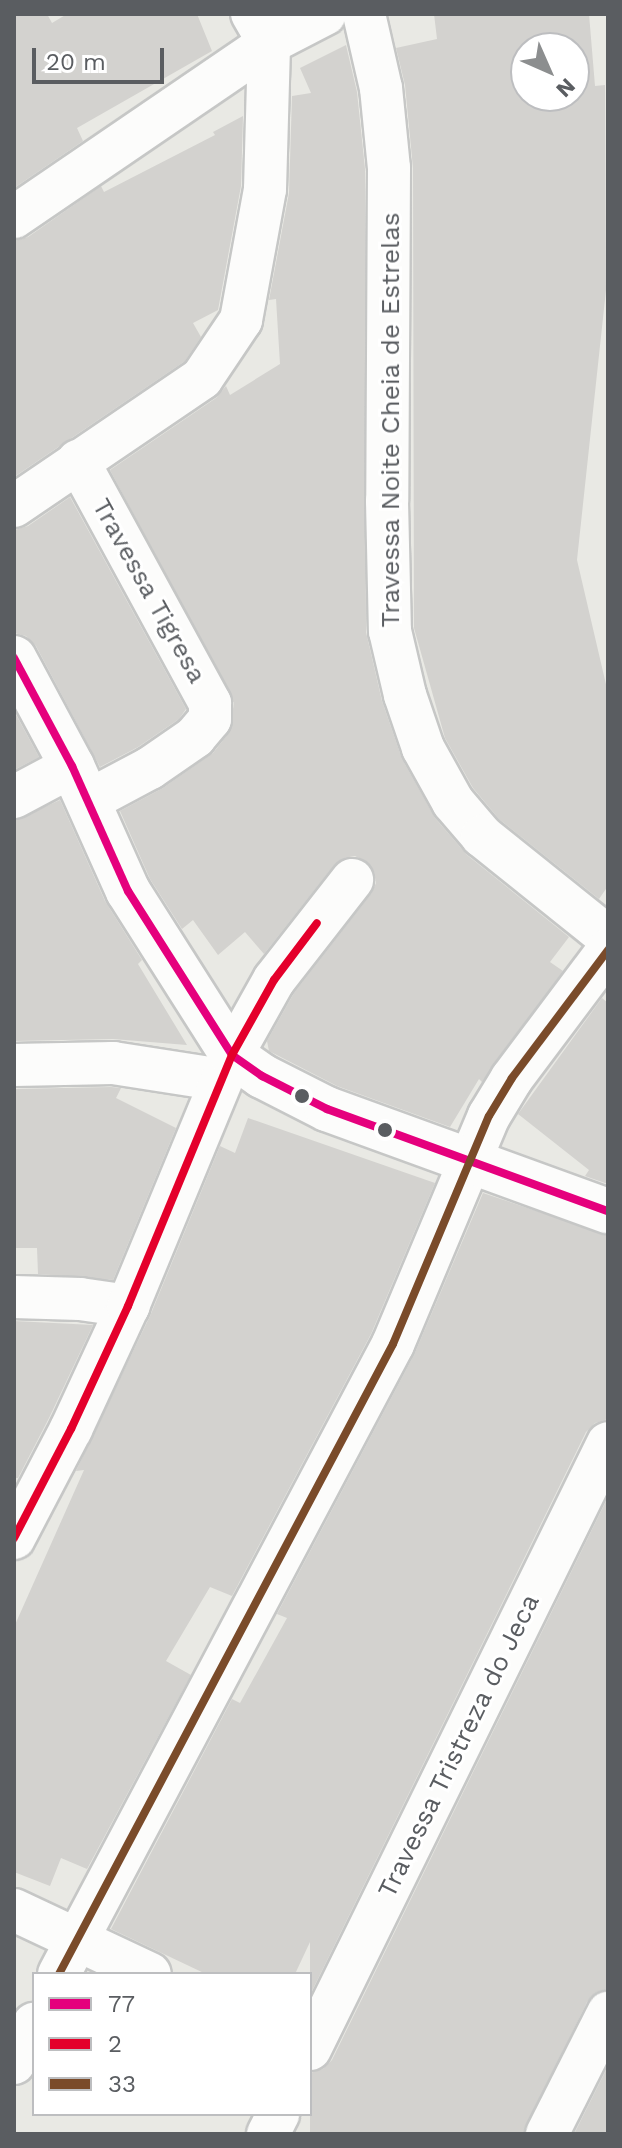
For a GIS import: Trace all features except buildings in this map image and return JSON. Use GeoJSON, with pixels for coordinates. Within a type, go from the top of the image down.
{"type":"FeatureCollection","features":[{"type":"Feature","properties":{"kind":"street"},"geometry":{"type":"LineString","coordinates":[[14,217],[261,28],[325,14]]}},
{"type":"Feature","properties":{"kind":"street","name":"Travessa Noite Cheia de Estrelas"},"geometry":{"type":"LineString","coordinates":[[364,14],[381,88],[389,168],[387,501],[390,631],[405,695],[423,748],[453,802],[482,836],[608,937]]}},
{"type":"Feature","properties":{"kind":"street"},"geometry":{"type":"LineString","coordinates":[[14,506],[202,378],[241,320],[265,189],[261,28]]}},
{"type":"Feature","properties":{"kind":"street","name":"Travessa Tigresa"},"geometry":{"type":"LineString","coordinates":[[14,797],[150,768],[195,737],[210,719],[210,703],[78,461]]}},
{"type":"Feature","properties":{"kind":"street"},"geometry":{"type":"LineString","coordinates":[[14,658],[80,784],[128,891],[227,1067]]}},
{"type":"Feature","properties":{"kind":"street"},"geometry":{"type":"LineString","coordinates":[[14,1538],[71,1429],[128,1306],[182,1183],[227,1067],[274,980],[352,880]]}},
{"type":"Feature","properties":{"kind":"street"},"geometry":{"type":"LineString","coordinates":[[68,1957],[393,1344],[489,1116],[512,1078],[608,950]]}},
{"type":"Feature","properties":{"kind":"street"},"geometry":{"type":"LineString","coordinates":[[14,1065],[113,1063],[227,1067],[262,1076],[327,1109],[608,1211]]}},
{"type":"Feature","properties":{"kind":"street"},"geometry":{"type":"LineString","coordinates":[[14,1297],[80,1299],[128,1306]]}},
{"type":"Feature","properties":{"kind":"street","name":"Travessa Tristreza do Jeca"},"geometry":{"type":"LineString","coordinates":[[312,2045],[608,1443]]}},
{"type":"Feature","properties":{"kind":"street"},"geometry":{"type":"LineString","coordinates":[[14,1910],[68,1957],[140,1972]]}},
{"type":"Feature","properties":{"kind":"street"},"geometry":{"type":"LineString","coordinates":[[547,2134],[608,2013]]}},
{"type":"Feature","properties":{"kind":"street"},"geometry":{"type":"LineString","coordinates":[[14,2063],[32,2028]]}},
{"type":"Feature","properties":{"kind":"street"},"geometry":{"type":"LineString","coordinates":[[268,2134],[277,2116]]}},
{"type":"Feature","properties":{"kind":"transit line","name":"77"},"geometry":{"type":"LineString","coordinates":[[14,658],[72,766],[128,891],[232,1055],[262,1076],[327,1109],[608,1211]]}},
{"type":"Feature","properties":{"kind":"transit line","name":"2"},"geometry":{"type":"LineString","coordinates":[[14,1538],[71,1429],[128,1306],[232,1055],[274,980],[317,923]]}},
{"type":"Feature","properties":{"kind":"transit line","name":"33"},"geometry":{"type":"LineString","coordinates":[[60,1972],[393,1344],[489,1116],[512,1078],[608,950]]}}]}
